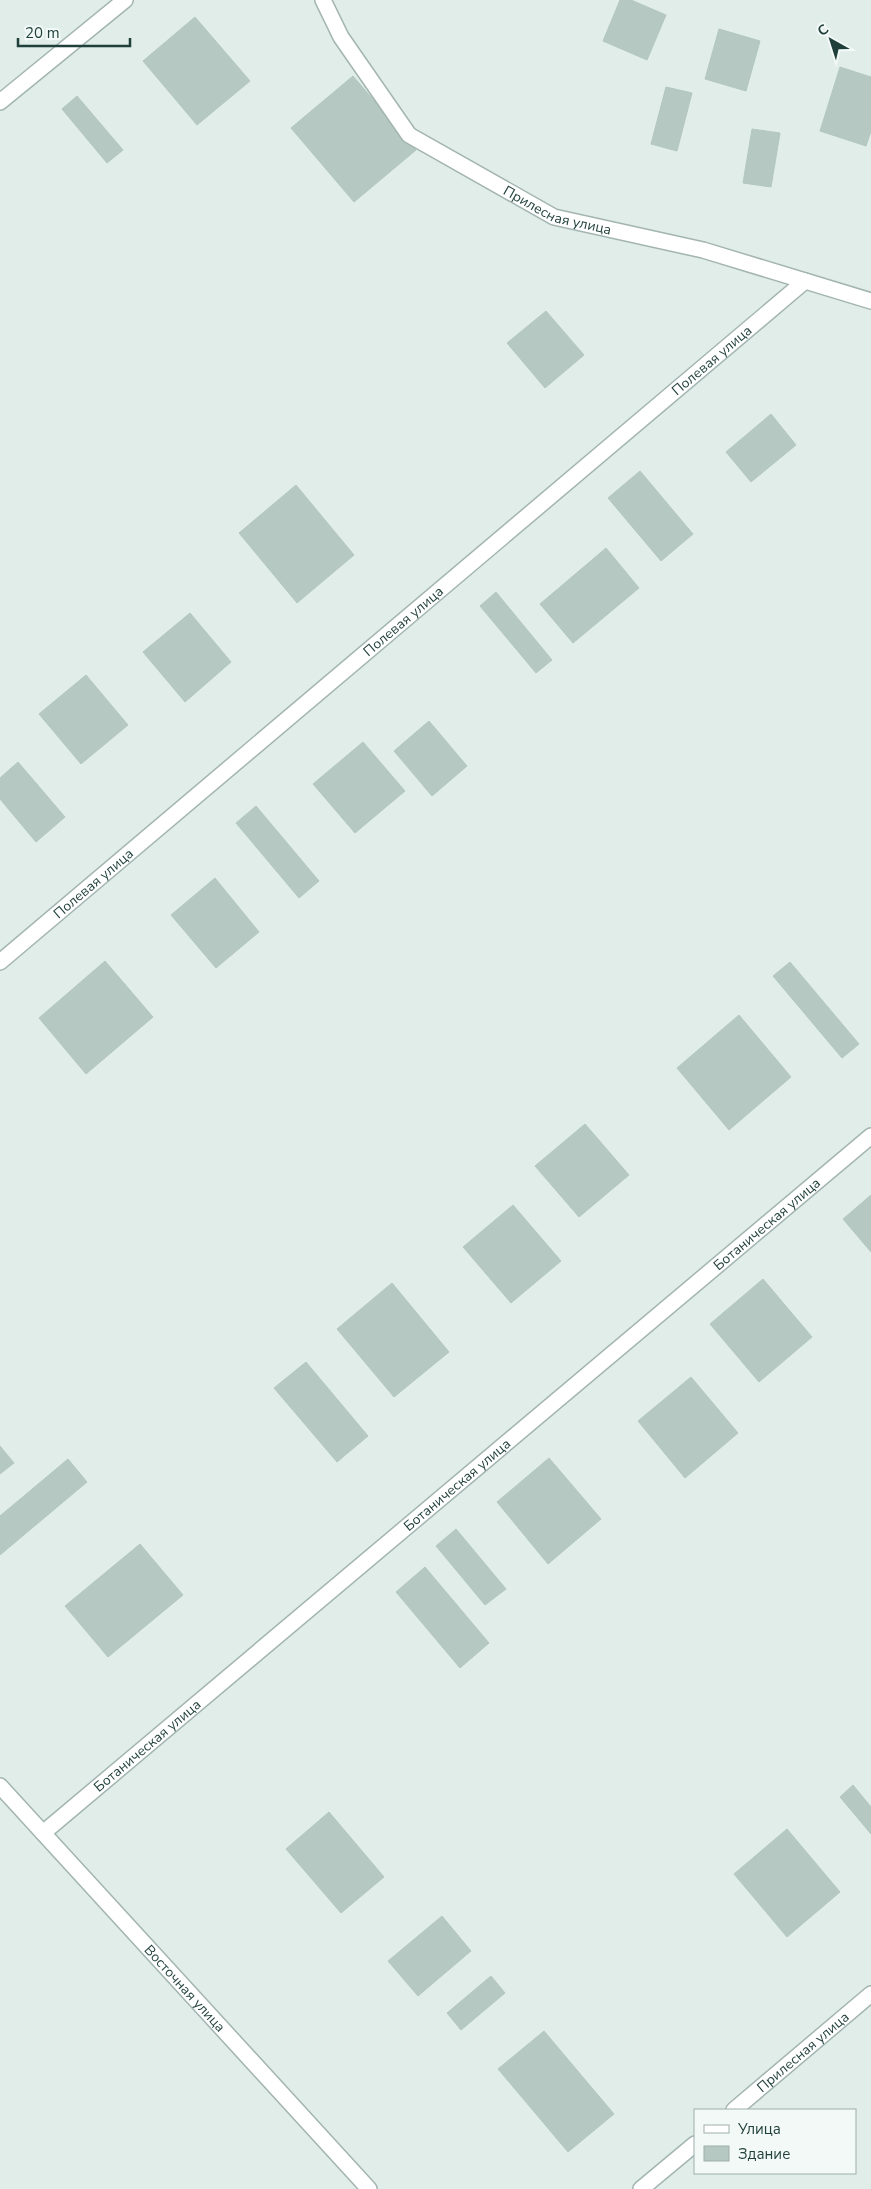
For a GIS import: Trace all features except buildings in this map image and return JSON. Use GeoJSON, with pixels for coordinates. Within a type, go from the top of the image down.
{"type":"FeatureCollection","features":[{"type":"Feature","properties":{"kind":"street"},"geometry":{"type":"LineString","coordinates":[[0,102],[125,0]]}},
{"type":"Feature","properties":{"kind":"street","name":"Прилесная улица"},"geometry":{"type":"LineString","coordinates":[[323,0],[341,37],[409,135],[554,216],[703,250],[871,301]]}},
{"type":"Feature","properties":{"kind":"street","name":"Полевая улица"},"geometry":{"type":"LineString","coordinates":[[0,962],[805,281]]}},
{"type":"Feature","properties":{"kind":"street","name":"Ботаническая улица"},"geometry":{"type":"LineString","coordinates":[[43,1833],[871,1136]]}},
{"type":"Feature","properties":{"kind":"street","name":"Восточная улица"},"geometry":{"type":"LineString","coordinates":[[0,1786],[369,2189]]}},
{"type":"Feature","properties":{"kind":"street","name":"Прилесная улица"},"geometry":{"type":"LineString","coordinates":[[735,2109],[871,1994]]}},
{"type":"Feature","properties":{"kind":"street"},"geometry":{"type":"LineString","coordinates":[[641,2189],[694,2145]]}}]}
